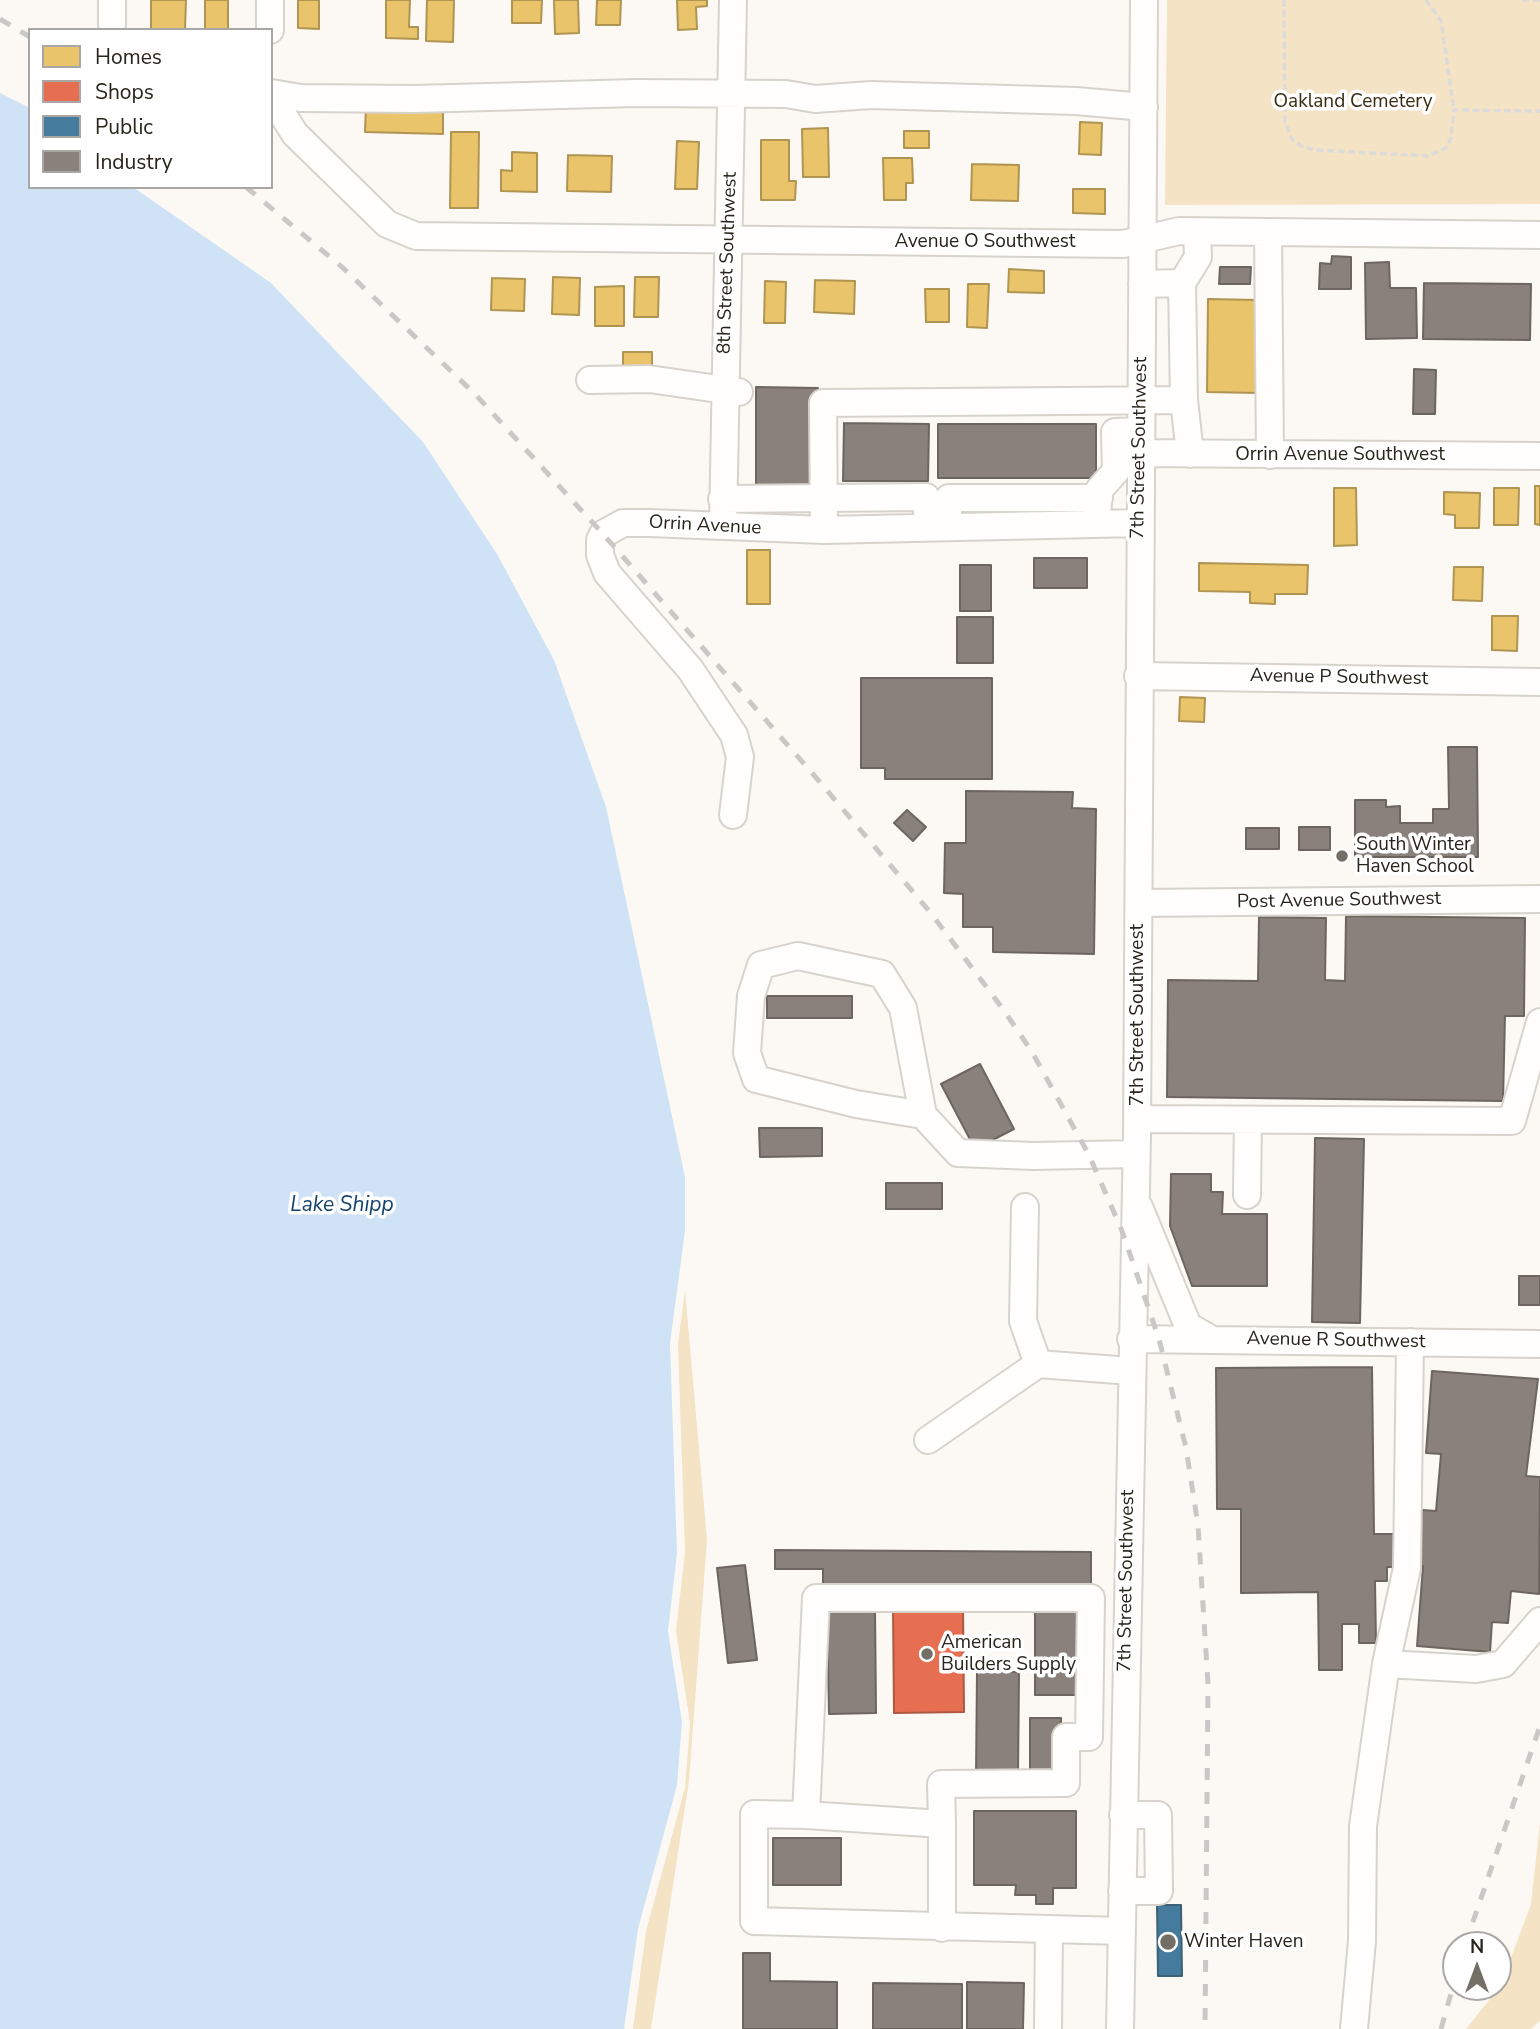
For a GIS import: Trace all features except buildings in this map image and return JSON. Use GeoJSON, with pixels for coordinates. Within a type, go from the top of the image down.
{"type":"FeatureCollection","features":[{"type":"Feature","properties":{"kind":"street"},"geometry":{"type":"LineString","coordinates":[[270,28],[271,0]]}},
{"type":"Feature","properties":{"kind":"street","name":"8th Street Southwest"},"geometry":{"type":"LineString","coordinates":[[723,526],[731,499],[723,390],[733,0]]}},
{"type":"Feature","properties":{"kind":"street","name":"7th Street Southwest"},"geometry":{"type":"LineString","coordinates":[[1120,2029],[1137,1119],[1144,0]]}},
{"type":"Feature","properties":{"kind":"street"},"geometry":{"type":"LineString","coordinates":[[273,94],[301,98],[415,99],[732,93],[786,94],[815,99],[871,95],[1076,101],[1144,107]]}},
{"type":"Feature","properties":{"kind":"street","name":"Avenue O Southwest"},"geometry":{"type":"LineString","coordinates":[[273,97],[295,134],[387,224],[401,232],[429,236],[1123,244],[1143,237],[1197,232],[1540,235]]}},
{"type":"Feature","properties":{"kind":"street"},"geometry":{"type":"LineString","coordinates":[[295,134],[306,115],[328,97]]}},
{"type":"Feature","properties":{"kind":"street"},"geometry":{"type":"LineString","coordinates":[[1190,454],[1184,400],[1182,283],[1198,257],[1197,232]]}},
{"type":"Feature","properties":{"kind":"street"},"geometry":{"type":"LineString","coordinates":[[1268,232],[1269,455]]}},
{"type":"Feature","properties":{"kind":"street"},"geometry":{"type":"LineString","coordinates":[[1142,284],[1182,283]]}},
{"type":"Feature","properties":{"kind":"street"},"geometry":{"type":"LineString","coordinates":[[590,380],[649,379],[723,390]]}},
{"type":"Feature","properties":{"kind":"street"},"geometry":{"type":"LineString","coordinates":[[824,530],[823,402],[1184,400]]}},
{"type":"Feature","properties":{"kind":"street"},"geometry":{"type":"LineString","coordinates":[[1097,510],[1099,490],[1116,471],[1115,432],[1140,442]]}},
{"type":"Feature","properties":{"kind":"street","name":"Orrin Avenue Southwest"},"geometry":{"type":"LineString","coordinates":[[1140,442],[1190,454],[1540,456]]}},
{"type":"Feature","properties":{"kind":"street"},"geometry":{"type":"LineString","coordinates":[[731,499],[926,497],[937,527]]}},
{"type":"Feature","properties":{"kind":"street","name":"Orrin Avenue"},"geometry":{"type":"LineString","coordinates":[[733,815],[740,757],[734,735],[690,669],[607,573],[600,555],[600,540],[603,534],[623,523],[824,530],[937,527],[1097,510],[1139,523]]}},
{"type":"Feature","properties":{"kind":"street","name":"Avenue P Southwest"},"geometry":{"type":"LineString","coordinates":[[1138,676],[1540,682]]}},
{"type":"Feature","properties":{"kind":"street","name":"Post Avenue Southwest"},"geometry":{"type":"LineString","coordinates":[[1139,903],[1540,899]]}},
{"type":"Feature","properties":{"kind":"street"},"geometry":{"type":"LineString","coordinates":[[923,1115],[856,1104],[756,1079],[747,1053],[751,996],[761,965],[798,956],[882,974],[903,1008],[923,1115],[957,1153],[1033,1156],[1136,1154]]}},
{"type":"Feature","properties":{"kind":"street"},"geometry":{"type":"LineString","coordinates":[[1137,1119],[1512,1121],[1540,1022]]}},
{"type":"Feature","properties":{"kind":"street"},"geometry":{"type":"LineString","coordinates":[[1247,1195],[1248,1120]]}},
{"type":"Feature","properties":{"kind":"street"},"geometry":{"type":"LineString","coordinates":[[1135,1195],[1188,1326],[1212,1339]]}},
{"type":"Feature","properties":{"kind":"street"},"geometry":{"type":"LineString","coordinates":[[1025,1207],[1023,1321],[1038,1364]]}},
{"type":"Feature","properties":{"kind":"street","name":"Avenue R Southwest"},"geometry":{"type":"LineString","coordinates":[[1131,1339],[1540,1345]]}},
{"type":"Feature","properties":{"kind":"street"},"geometry":{"type":"LineString","coordinates":[[1354,2029],[1362,1941],[1363,1826],[1386,1664],[1407,1568],[1410,1342]]}},
{"type":"Feature","properties":{"kind":"street"},"geometry":{"type":"LineString","coordinates":[[928,1440],[1038,1364],[1131,1370]]}},
{"type":"Feature","properties":{"kind":"street"},"geometry":{"type":"LineString","coordinates":[[806,1815],[816,1598],[1091,1598],[1089,1737],[1066,1737],[1066,1783],[941,1784],[942,1928]]}},
{"type":"Feature","properties":{"kind":"street"},"geometry":{"type":"LineString","coordinates":[[1386,1664],[1476,1669],[1503,1664],[1540,1621]]}},
{"type":"Feature","properties":{"kind":"street"},"geometry":{"type":"LineString","coordinates":[[942,1824],[754,1814],[754,1921],[1122,1931]]}},
{"type":"Feature","properties":{"kind":"street"},"geometry":{"type":"LineString","coordinates":[[1122,1891],[1159,1891],[1158,1815],[1123,1815]]}},
{"type":"Feature","properties":{"kind":"street"},"geometry":{"type":"LineString","coordinates":[[1048,2029],[1049,1929]]}},
{"type":"Feature","properties":{"kind":"path"},"geometry":{"type":"LineString","coordinates":[[1284,0],[1285,122],[1292,139],[1301,146],[1316,150],[1428,156],[1446,148],[1451,138],[1454,110],[1441,21],[1426,0]]}},
{"type":"Feature","properties":{"kind":"path"},"geometry":{"type":"LineString","coordinates":[[1522,0],[1540,0]]}},
{"type":"Feature","properties":{"kind":"path"},"geometry":{"type":"LineString","coordinates":[[1454,110],[1540,111]]}},
{"type":"Feature","properties":{"kind":"green space","name":"Oakland Cemetery"},"geometry":{"type":"Polygon","coordinates":[[[1167,0],[1540,0],[1540,204],[1165,205],[1167,0]]]}},
{"type":"Feature","properties":{"kind":"green space"},"geometry":{"type":"Polygon","coordinates":[[[685,1290],[707,1540],[689,1781],[651,2029],[633,2029],[646,1931],[685,1788],[690,1723],[676,1631],[685,1552],[678,1344],[685,1290]]]}},
{"type":"Feature","properties":{"kind":"green space"},"geometry":{"type":"Polygon","coordinates":[[[1540,1823],[1540,2021],[1531,2029],[1466,2029],[1488,2001],[1512,2001],[1512,1955],[1531,1904],[1540,1823]]]}},
{"type":"Feature","properties":{"kind":"water","name":"Lake Shipp"},"geometry":{"type":"Polygon","coordinates":[[[0,93],[28,107],[28,189],[136,189],[271,283],[423,442],[497,554],[554,660],[606,807],[685,1177],[685,1231],[670,1343],[677,1553],[668,1631],[682,1722],[677,1785],[638,1929],[624,2029],[0,2029],[0,93]]]}},
{"type":"Feature","properties":{"kind":"railway"},"geometry":{"type":"LineString","coordinates":[[0,19],[28,36]]}},
{"type":"Feature","properties":{"kind":"railway"},"geometry":{"type":"LineString","coordinates":[[248,189],[342,267],[475,394],[603,534],[813,774],[930,912],[1003,1009],[1032,1052],[1089,1155],[1122,1231],[1159,1339],[1186,1448],[1198,1525],[1208,1684],[1205,2029]]}},
{"type":"Feature","properties":{"kind":"railway"},"geometry":{"type":"LineString","coordinates":[[1470,1931],[1540,1726]]}},
{"type":"Feature","properties":{"kind":"railway"},"geometry":{"type":"LineString","coordinates":[[1441,2029],[1449,2001]]}},
{"type":"Feature","properties":{"kind":"place","name":"South Winter Haven School"},"geometry":{"type":"Point","coordinates":[1342,856]}},
{"type":"Feature","properties":{"kind":"place","name":"American Builders Supply"},"geometry":{"type":"Point","coordinates":[927,1654]}},
{"type":"Feature","properties":{"kind":"place","name":"Winter Haven"},"geometry":{"type":"Point","coordinates":[1168,1942]}}]}
